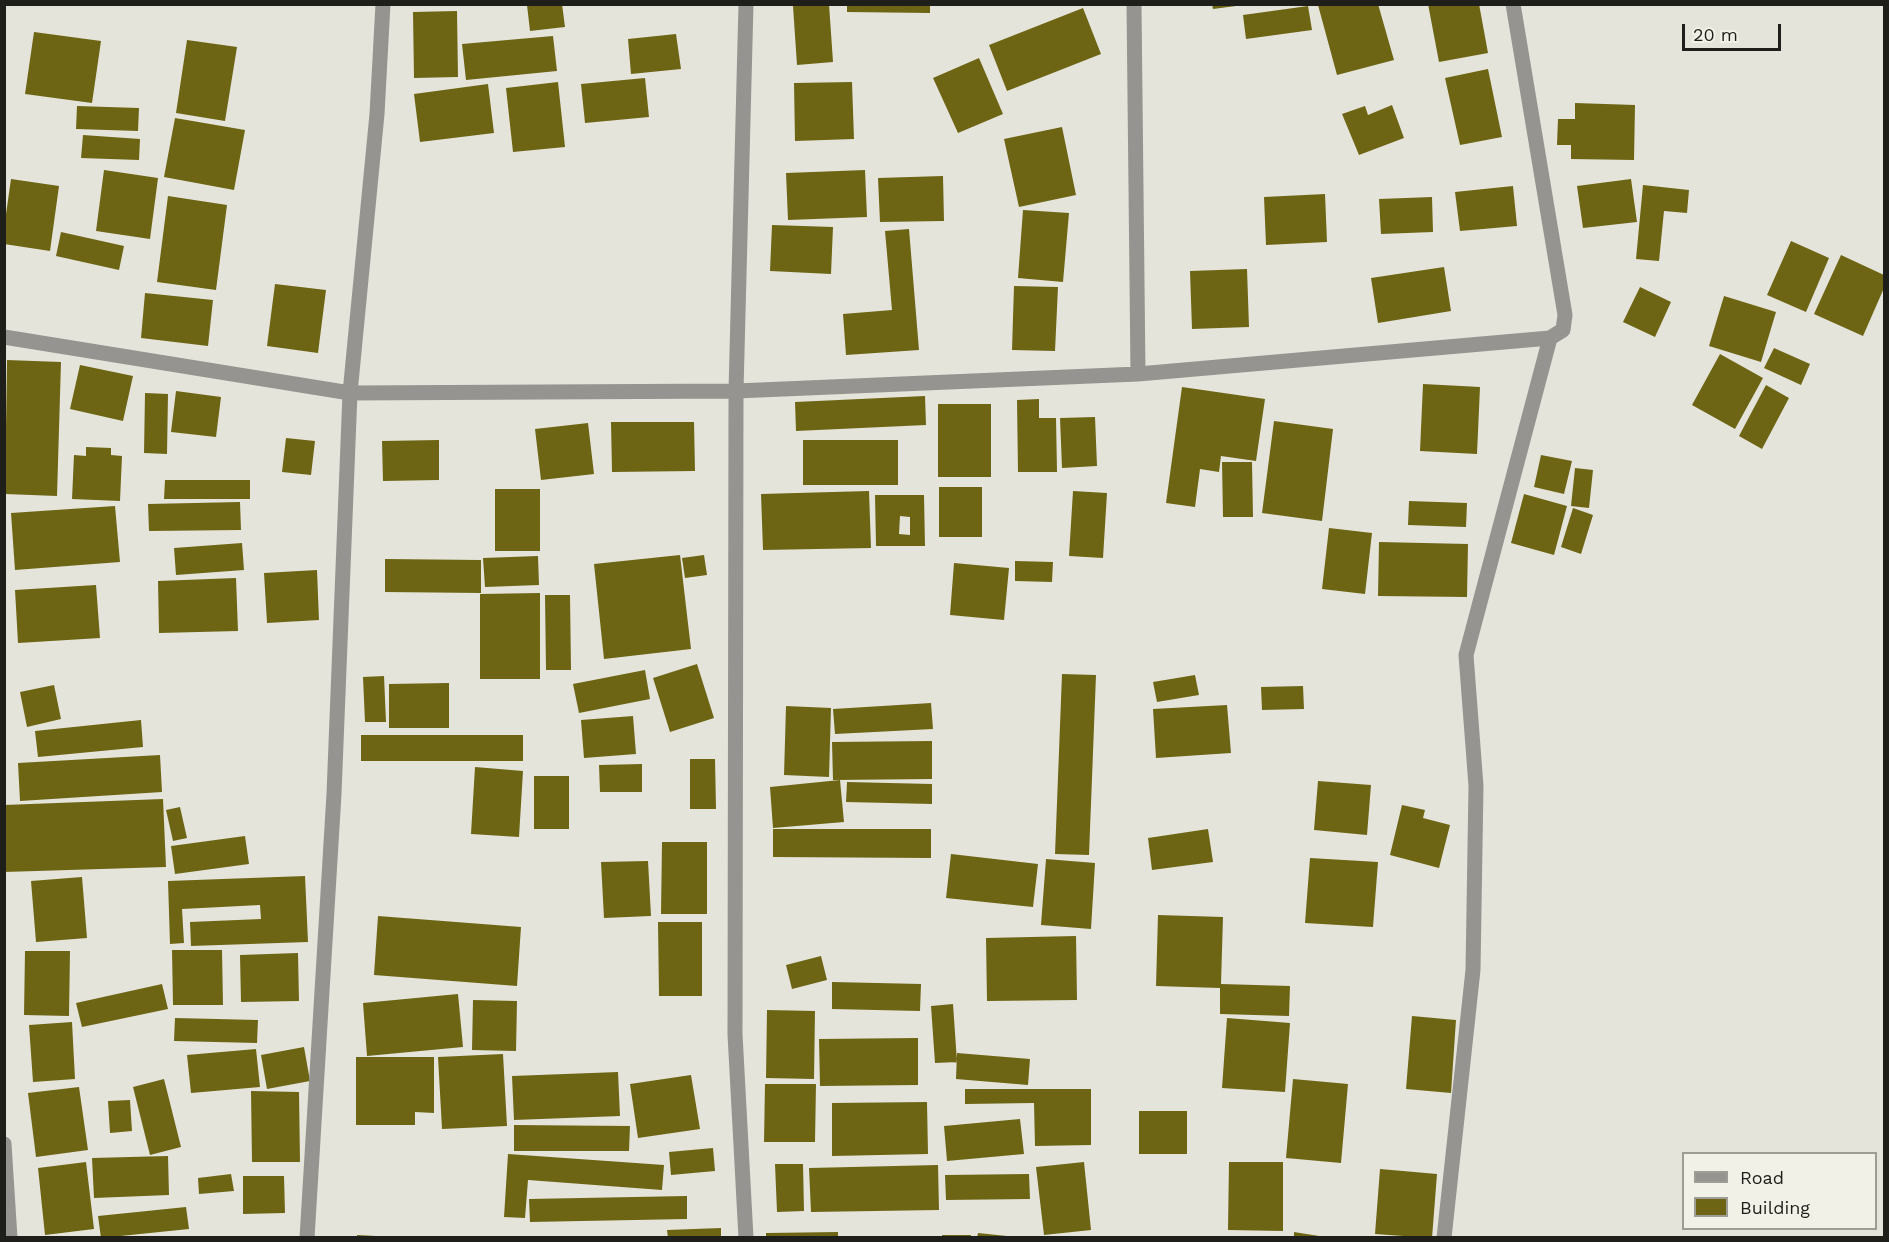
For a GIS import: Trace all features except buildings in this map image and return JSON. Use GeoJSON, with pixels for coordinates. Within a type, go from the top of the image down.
{"type":"FeatureCollection","features":[{"type":"Feature","properties":{"kind":"street"},"geometry":{"type":"LineString","coordinates":[[307,1238],[334,794],[350,393],[377,114],[383,4]]}},
{"type":"Feature","properties":{"kind":"street"},"geometry":{"type":"LineString","coordinates":[[746,4],[736,391],[735,1035],[746,1238]]}},
{"type":"Feature","properties":{"kind":"street"},"geometry":{"type":"LineString","coordinates":[[1134,4],[1138,374]]}},
{"type":"Feature","properties":{"kind":"street"},"geometry":{"type":"LineString","coordinates":[[4,337],[350,393],[736,391],[1138,374],[1550,338],[1563,330],[1566,315],[1513,4]]}},
{"type":"Feature","properties":{"kind":"street"},"geometry":{"type":"LineString","coordinates":[[1444,1238],[1473,970],[1476,786],[1466,655],[1550,338]]}},
{"type":"Feature","properties":{"kind":"street"},"geometry":{"type":"LineString","coordinates":[[4,1144],[10,1238]]}}]}
